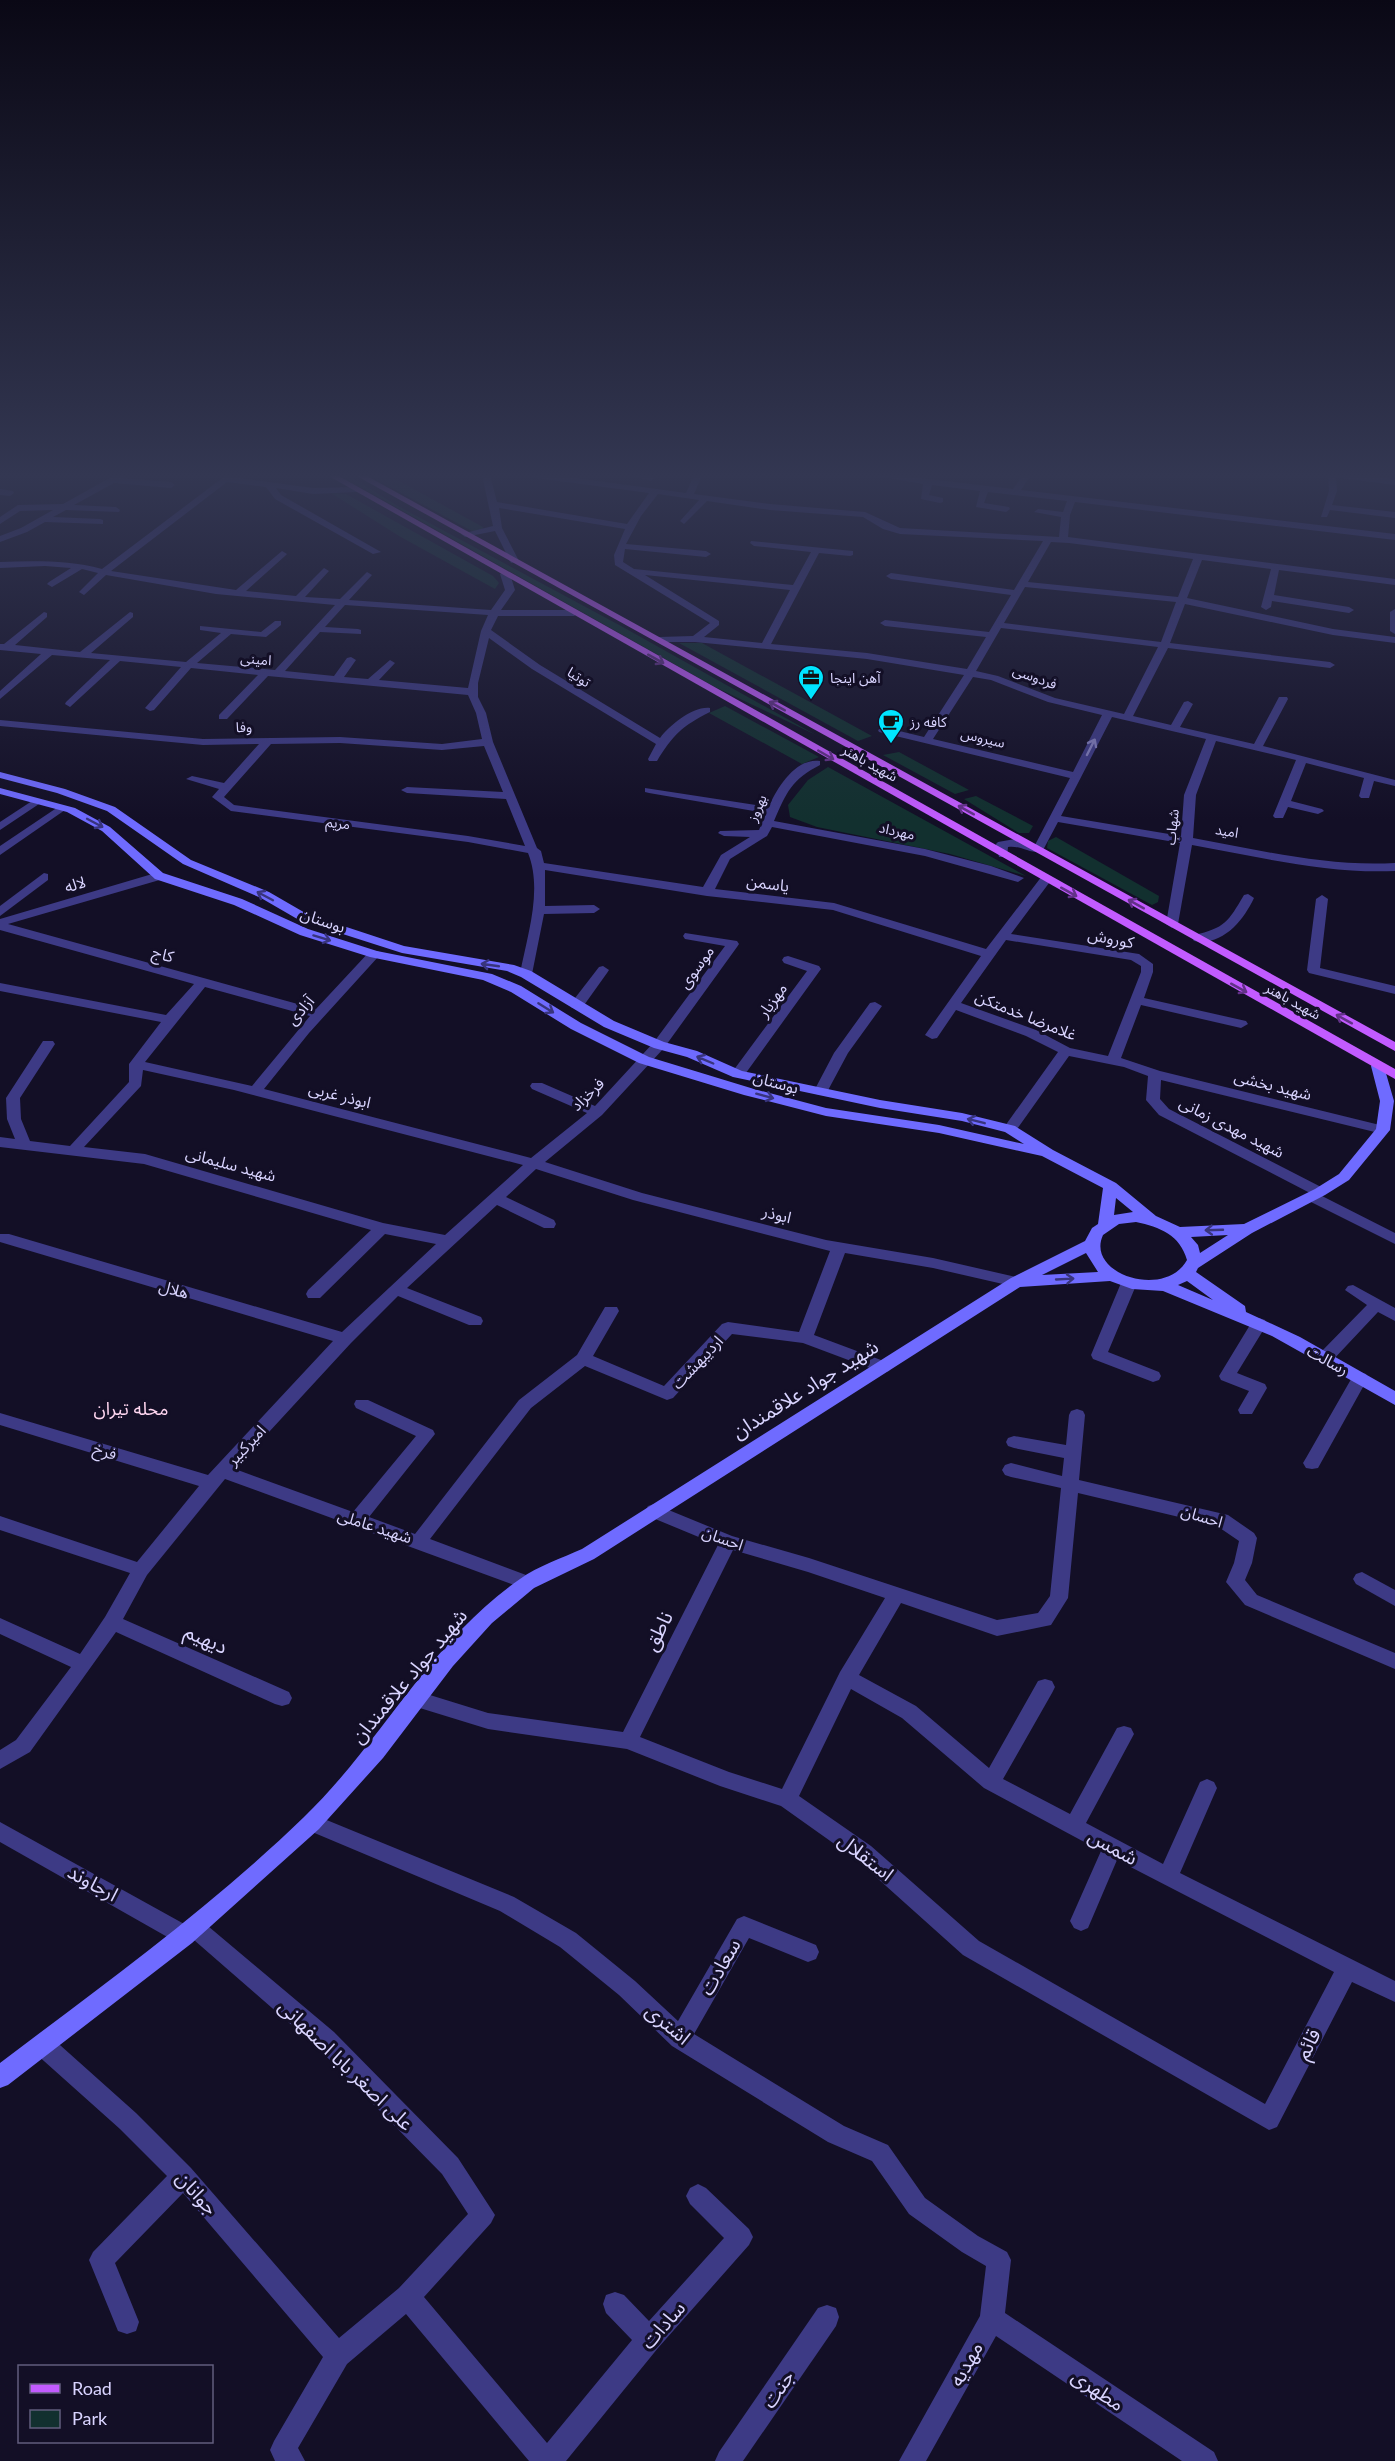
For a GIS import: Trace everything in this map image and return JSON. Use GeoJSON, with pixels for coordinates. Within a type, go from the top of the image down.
{"type":"FeatureCollection","features":[{"type":"Feature","properties":{"kind":"main road","name":"شهید باهنر"},"geometry":{"type":"LineString","coordinates":[[534,590],[1395,1075]]}},
{"type":"Feature","properties":{"kind":"main road","name":"شهید باهنر"},"geometry":{"type":"LineString","coordinates":[[567,590],[1395,1047]]}},
{"type":"Feature","properties":{"kind":"main road"},"geometry":{"type":"LineString","coordinates":[[773,725],[812,738],[822,737],[820,729]]}},
{"type":"Feature","properties":{"kind":"street"},"geometry":{"type":"LineString","coordinates":[[216,590],[298,599],[423,604],[494,613],[574,613]]}},
{"type":"Feature","properties":{"kind":"street"},"geometry":{"type":"LineString","coordinates":[[238,593],[242,590]]}},
{"type":"Feature","properties":{"kind":"street"},"geometry":{"type":"LineString","coordinates":[[298,599],[306,590]]}},
{"type":"Feature","properties":{"kind":"street"},"geometry":{"type":"LineString","coordinates":[[277,674],[354,590]]}},
{"type":"Feature","properties":{"kind":"street"},"geometry":{"type":"LineString","coordinates":[[510,590],[494,613],[486,632],[473,692],[488,742],[539,866],[539,910],[526,974]]}},
{"type":"Feature","properties":{"kind":"street"},"geometry":{"type":"LineString","coordinates":[[663,590],[716,623],[695,639]]}},
{"type":"Feature","properties":{"kind":"street"},"geometry":{"type":"LineString","coordinates":[[765,646],[795,590]]}},
{"type":"Feature","properties":{"kind":"street"},"geometry":{"type":"LineString","coordinates":[[927,740],[1019,590]]}},
{"type":"Feature","properties":{"kind":"street"},"geometry":{"type":"LineString","coordinates":[[1045,590],[1181,600],[1263,619],[1395,640]]}},
{"type":"Feature","properties":{"kind":"street"},"geometry":{"type":"LineString","coordinates":[[1127,718],[1164,646],[1185,590]]}},
{"type":"Feature","properties":{"kind":"street"},"geometry":{"type":"LineString","coordinates":[[1263,619],[1270,590]]}},
{"type":"Feature","properties":{"kind":"street"},"geometry":{"type":"LineString","coordinates":[[1268,597],[1349,610]]}},
{"type":"Feature","properties":{"kind":"street"},"geometry":{"type":"LineString","coordinates":[[1395,612],[1395,631]]}},
{"type":"Feature","properties":{"kind":"street"},"geometry":{"type":"LineString","coordinates":[[4,647],[44,615]]}},
{"type":"Feature","properties":{"kind":"street"},"geometry":{"type":"LineString","coordinates":[[82,655],[130,615]]}},
{"type":"Feature","properties":{"kind":"street"},"geometry":{"type":"LineString","coordinates":[[203,628],[227,633],[263,635],[278,623]]}},
{"type":"Feature","properties":{"kind":"street"},"geometry":{"type":"LineString","coordinates":[[885,623],[992,635]]}},
{"type":"Feature","properties":{"kind":"street"},"geometry":{"type":"LineString","coordinates":[[998,625],[1330,665]]}},
{"type":"Feature","properties":{"kind":"street"},"geometry":{"type":"LineString","coordinates":[[316,629],[358,632]]}},
{"type":"Feature","properties":{"kind":"street","name":"توتیا"},"geometry":{"type":"LineString","coordinates":[[486,632],[536,667],[661,742]]}},
{"type":"Feature","properties":{"kind":"street"},"geometry":{"type":"LineString","coordinates":[[150,708],[188,665],[227,633]]}},
{"type":"Feature","properties":{"kind":"street","name":"فردوسی"},"geometry":{"type":"LineString","coordinates":[[659,640],[695,639],[867,656],[970,673],[994,678],[1052,700],[1395,783]]}},
{"type":"Feature","properties":{"kind":"street","name":"امینی"},"geometry":{"type":"LineString","coordinates":[[4,647],[473,692]]}},
{"type":"Feature","properties":{"kind":"street"},"geometry":{"type":"LineString","coordinates":[[0,696],[50,651]]}},
{"type":"Feature","properties":{"kind":"street"},"geometry":{"type":"LineString","coordinates":[[70,704],[118,658]]}},
{"type":"Feature","properties":{"kind":"street"},"geometry":{"type":"LineString","coordinates":[[336,680],[351,660]]}},
{"type":"Feature","properties":{"kind":"street"},"geometry":{"type":"LineString","coordinates":[[370,683],[390,663]]}},
{"type":"Feature","properties":{"kind":"street"},"geometry":{"type":"LineString","coordinates":[[223,717],[265,673]]}},
{"type":"Feature","properties":{"kind":"street"},"geometry":{"type":"LineString","coordinates":[[1257,748],[1283,699]]}},
{"type":"Feature","properties":{"kind":"street"},"geometry":{"type":"LineString","coordinates":[[1174,728],[1188,704]]}},
{"type":"Feature","properties":{"kind":"street"},"geometry":{"type":"LineString","coordinates":[[653,759],[661,742],[678,723],[706,710]]}},
{"type":"Feature","properties":{"kind":"street"},"geometry":{"type":"LineString","coordinates":[[1003,855],[1002,844],[1007,842],[1038,850],[1108,714]]}},
{"type":"Feature","properties":{"kind":"street","name":"وفا"},"geometry":{"type":"LineString","coordinates":[[0,723],[203,742],[340,740],[464,747],[488,742]]}},
{"type":"Feature","properties":{"kind":"street","name":"سیروس"},"geometry":{"type":"LineString","coordinates":[[883,730],[1076,776]]}},
{"type":"Feature","properties":{"kind":"street","name":"شهاب"},"geometry":{"type":"LineString","coordinates":[[1172,924],[1187,839],[1190,795],[1212,737]]}},
{"type":"Feature","properties":{"kind":"street"},"geometry":{"type":"LineString","coordinates":[[192,779],[226,787],[267,742]]}},
{"type":"Feature","properties":{"kind":"street"},"geometry":{"type":"LineString","coordinates":[[1279,816],[1302,759]]}},
{"type":"Feature","properties":{"kind":"street","name":"بهروز"},"geometry":{"type":"LineString","coordinates":[[707,892],[724,857],[765,828],[782,789],[802,770],[816,763]]}},
{"type":"Feature","properties":{"kind":"street","name":"بوستان"},"geometry":{"type":"LineString","coordinates":[[0,775],[61,791],[111,809],[187,862],[265,895],[303,917],[402,949],[510,968],[526,974],[609,1024],[659,1045],[692,1054],[738,1074],[962,1117],[1010,1129],[1048,1154]]}},
{"type":"Feature","properties":{"kind":"street"},"geometry":{"type":"LineString","coordinates":[[1365,796],[1370,776]]}},
{"type":"Feature","properties":{"kind":"street","name":"مریم"},"geometry":{"type":"LineString","coordinates":[[226,787],[218,796],[231,808],[468,839],[534,851]]}},
{"type":"Feature","properties":{"kind":"street"},"geometry":{"type":"LineString","coordinates":[[407,789],[512,796]]}},
{"type":"Feature","properties":{"kind":"street"},"geometry":{"type":"LineString","coordinates":[[649,790],[772,811]]}},
{"type":"Feature","properties":{"kind":"street","name":"بوستان"},"geometry":{"type":"LineString","coordinates":[[0,791],[71,810],[106,829],[159,876],[238,902],[304,932],[374,954],[487,977],[516,989],[576,1026],[644,1060],[749,1092],[826,1112],[939,1129],[1048,1154]]}},
{"type":"Feature","properties":{"kind":"street"},"geometry":{"type":"LineString","coordinates":[[0,827],[35,802]]}},
{"type":"Feature","properties":{"kind":"street"},"geometry":{"type":"LineString","coordinates":[[1284,803],[1318,811]]}},
{"type":"Feature","properties":{"kind":"street"},"geometry":{"type":"LineString","coordinates":[[0,851],[61,808]]}},
{"type":"Feature","properties":{"kind":"street","name":"امید"},"geometry":{"type":"LineString","coordinates":[[1054,818],[1187,839],[1321,864],[1374,868],[1395,867]]}},
{"type":"Feature","properties":{"kind":"street","name":"مهرداد"},"geometry":{"type":"LineString","coordinates":[[724,833],[765,828],[873,841],[939,855],[1018,878]]}},
{"type":"Feature","properties":{"kind":"street","name":"یاسمن"},"geometry":{"type":"LineString","coordinates":[[539,866],[707,892],[834,907],[989,954]]}},
{"type":"Feature","properties":{"kind":"street","name":"لاله"},"geometry":{"type":"LineString","coordinates":[[0,925],[159,876]]}},
{"type":"Feature","properties":{"kind":"street"},"geometry":{"type":"LineString","coordinates":[[0,912],[44,877]]}},
{"type":"Feature","properties":{"kind":"street","name":"غلامرضا خدمتکن"},"geometry":{"type":"LineString","coordinates":[[932,1035],[1002,936],[1046,879]]}},
{"type":"Feature","properties":{"kind":"street"},"geometry":{"type":"LineString","coordinates":[[1198,938],[1223,932],[1240,917],[1248,898]]}},
{"type":"Feature","properties":{"kind":"street"},"geometry":{"type":"LineString","coordinates":[[1322,898],[1313,970],[1395,990]]}},
{"type":"Feature","properties":{"kind":"street"},"geometry":{"type":"LineString","coordinates":[[539,910],[594,909]]}},
{"type":"Feature","properties":{"kind":"street","name":"کاج"},"geometry":{"type":"LineString","coordinates":[[0,925],[318,1014]]}},
{"type":"Feature","properties":{"kind":"street","name":"موسوی"},"geometry":{"type":"LineString","coordinates":[[659,1045],[733,944],[689,936]]}},
{"type":"Feature","properties":{"kind":"street","name":"کوروش"},"geometry":{"type":"LineString","coordinates":[[1002,936],[1135,957],[1147,964],[1147,972],[1113,1061]]}},
{"type":"Feature","properties":{"kind":"street","name":"آزادی"},"geometry":{"type":"LineString","coordinates":[[255,1091],[318,1014],[374,954]]}},
{"type":"Feature","properties":{"kind":"street","name":"مهزیار"},"geometry":{"type":"LineString","coordinates":[[738,1074],[815,969],[788,960]]}},
{"type":"Feature","properties":{"kind":"street"},"geometry":{"type":"LineString","coordinates":[[577,1005],[603,970]]}},
{"type":"Feature","properties":{"kind":"street"},"geometry":{"type":"LineString","coordinates":[[74,1150],[136,1083],[136,1064],[169,1020],[202,982]]}},
{"type":"Feature","properties":{"kind":"street"},"geometry":{"type":"LineString","coordinates":[[0,987],[169,1020]]}},
{"type":"Feature","properties":{"kind":"street"},"geometry":{"type":"LineString","coordinates":[[1137,1000],[1240,1024]]}},
{"type":"Feature","properties":{"kind":"street","name":"غلامرضا خدمتکن"},"geometry":{"type":"LineString","coordinates":[[954,1005],[1031,1033],[1066,1051],[1113,1061],[1155,1074]]}},
{"type":"Feature","properties":{"kind":"street"},"geometry":{"type":"LineString","coordinates":[[821,1091],[841,1053],[875,1006]]}},
{"type":"Feature","properties":{"kind":"street"},"geometry":{"type":"LineString","coordinates":[[24,1144],[14,1119],[13,1098],[48,1044]]}},
{"type":"Feature","properties":{"kind":"street","name":"فرخزاد"},"geometry":{"type":"LineString","coordinates":[[534,1163],[597,1112],[659,1045]]}},
{"type":"Feature","properties":{"kind":"street"},"geometry":{"type":"LineString","coordinates":[[1010,1129],[1066,1051]]}},
{"type":"Feature","properties":{"kind":"street","name":"ابوذر غربی"},"geometry":{"type":"LineString","coordinates":[[136,1064],[255,1091],[534,1163]]}},
{"type":"Feature","properties":{"kind":"street"},"geometry":{"type":"LineString","coordinates":[[1378,1066],[1387,1101],[1389,1130]]}},
{"type":"Feature","properties":{"kind":"street","name":"شهید بخشی"},"geometry":{"type":"LineString","coordinates":[[1155,1074],[1389,1130]]}},
{"type":"Feature","properties":{"kind":"street","name":"شهید مهدی زمانی"},"geometry":{"type":"LineString","coordinates":[[1155,1074],[1153,1100],[1164,1112],[1395,1239]]}},
{"type":"Feature","properties":{"kind":"street"},"geometry":{"type":"LineString","coordinates":[[537,1086],[597,1112]]}},
{"type":"Feature","properties":{"kind":"street","name":"شهید جواد علاقمندان"},"geometry":{"type":"LineString","coordinates":[[1247,1229],[1180,1232],[1150,1219],[1133,1218],[1117,1220],[1105,1225],[1096,1234],[1092,1244],[1094,1255],[1101,1266],[1113,1276],[1129,1283],[1163,1286],[1178,1282],[1247,1229],[1316,1195],[1344,1177],[1389,1130]]}},
{"type":"Feature","properties":{"kind":"street","name":"شهید سلیمانی"},"geometry":{"type":"LineString","coordinates":[[0,1142],[145,1159],[382,1228],[448,1241]]}},
{"type":"Feature","properties":{"kind":"street"},"geometry":{"type":"LineString","coordinates":[[1048,1154],[1111,1186],[1150,1219]]}},
{"type":"Feature","properties":{"kind":"street","name":"امیرکبیر"},"geometry":{"type":"LineString","coordinates":[[0,1760],[23,1746],[84,1664],[112,1622],[141,1570],[216,1477],[396,1288],[534,1163]]}},
{"type":"Feature","properties":{"kind":"street","name":"ابوذر"},"geometry":{"type":"LineString","coordinates":[[534,1163],[638,1197],[839,1248],[933,1263],[1016,1282]]}},
{"type":"Feature","properties":{"kind":"street","name":"شهید جواد علاقمندان"},"geometry":{"type":"LineString","coordinates":[[1105,1225],[1111,1186]]}},
{"type":"Feature","properties":{"kind":"street"},"geometry":{"type":"LineString","coordinates":[[495,1198],[549,1224]]}},
{"type":"Feature","properties":{"kind":"street"},"geometry":{"type":"LineString","coordinates":[[314,1294],[382,1228]]}},
{"type":"Feature","properties":{"kind":"street"},"geometry":{"type":"LineString","coordinates":[[1180,1232],[1190,1242],[1196,1253],[1192,1270],[1258,1324]]}},
{"type":"Feature","properties":{"kind":"street","name":"هلال"},"geometry":{"type":"LineString","coordinates":[[4,1238],[345,1339]]}},
{"type":"Feature","properties":{"kind":"street","name":"شهید جواد علاقمندان"},"geometry":{"type":"LineString","coordinates":[[1,2075],[190,1932],[312,1823],[375,1752],[446,1660],[485,1618],[528,1583],[588,1554],[1016,1282],[1092,1244]]}},
{"type":"Feature","properties":{"kind":"street"},"geometry":{"type":"LineString","coordinates":[[805,1338],[839,1248]]}},
{"type":"Feature","properties":{"kind":"street","name":"شهید جواد علاقمندان"},"geometry":{"type":"LineString","coordinates":[[1016,1282],[1113,1276]]}},
{"type":"Feature","properties":{"kind":"street"},"geometry":{"type":"LineString","coordinates":[[1129,1283],[1099,1355],[1153,1376]]}},
{"type":"Feature","properties":{"kind":"street"},"geometry":{"type":"LineString","coordinates":[[1163,1286],[1258,1324]]}},
{"type":"Feature","properties":{"kind":"street"},"geometry":{"type":"LineString","coordinates":[[396,1288],[475,1321]]}},
{"type":"Feature","properties":{"kind":"street"},"geometry":{"type":"LineString","coordinates":[[1353,1290],[1395,1315]]}},
{"type":"Feature","properties":{"kind":"street"},"geometry":{"type":"LineString","coordinates":[[1325,1358],[1376,1305]]}},
{"type":"Feature","properties":{"kind":"street"},"geometry":{"type":"LineString","coordinates":[[420,1541],[525,1404],[583,1359],[611,1311]]}},
{"type":"Feature","properties":{"kind":"street"},"geometry":{"type":"LineString","coordinates":[[1246,1410],[1259,1388],[1227,1376],[1258,1324]]}},
{"type":"Feature","properties":{"kind":"street","name":"رسالت"},"geometry":{"type":"LineString","coordinates":[[1258,1324],[1325,1358],[1395,1399]]}},
{"type":"Feature","properties":{"kind":"street","name":"اردیبهشت"},"geometry":{"type":"LineString","coordinates":[[583,1359],[667,1394],[728,1328],[805,1338],[884,1367]]}},
{"type":"Feature","properties":{"kind":"street"},"geometry":{"type":"LineString","coordinates":[[1312,1463],[1360,1378]]}},
{"type":"Feature","properties":{"kind":"street"},"geometry":{"type":"LineString","coordinates":[[356,1521],[427,1434],[362,1404]]}},
{"type":"Feature","properties":{"kind":"street","name":"احسان"},"geometry":{"type":"LineString","coordinates":[[654,1512],[729,1542],[997,1628],[1044,1620],[1059,1598],[1077,1415]]}},
{"type":"Feature","properties":{"kind":"street","name":"فرخ"},"geometry":{"type":"LineString","coordinates":[[0,1419],[216,1477]]}},
{"type":"Feature","properties":{"kind":"street"},"geometry":{"type":"LineString","coordinates":[[1014,1442],[1073,1453]]}},
{"type":"Feature","properties":{"kind":"street"},"geometry":{"type":"LineString","coordinates":[[1011,1470],[1070,1485]]}},
{"type":"Feature","properties":{"kind":"street","name":"شهید عاملی"},"geometry":{"type":"LineString","coordinates":[[216,1477],[420,1541],[528,1583]]}},
{"type":"Feature","properties":{"kind":"street","name":"احسان"},"geometry":{"type":"LineString","coordinates":[[1070,1485],[1222,1520],[1248,1538],[1243,1563],[1235,1582],[1251,1599],[1395,1661]]}},
{"type":"Feature","properties":{"kind":"street"},"geometry":{"type":"LineString","coordinates":[[0,1523],[141,1570]]}},
{"type":"Feature","properties":{"kind":"street","name":"ناطق"},"geometry":{"type":"LineString","coordinates":[[628,1741],[729,1542]]}},
{"type":"Feature","properties":{"kind":"street"},"geometry":{"type":"LineString","coordinates":[[1362,1579],[1395,1599]]}},
{"type":"Feature","properties":{"kind":"street"},"geometry":{"type":"LineString","coordinates":[[787,1799],[847,1678],[896,1596]]}},
{"type":"Feature","properties":{"kind":"street","name":"دیهیم"},"geometry":{"type":"LineString","coordinates":[[112,1622],[282,1698]]}},
{"type":"Feature","properties":{"kind":"street"},"geometry":{"type":"LineString","coordinates":[[0,1626],[84,1664]]}},
{"type":"Feature","properties":{"kind":"street","name":"شمس"},"geometry":{"type":"LineString","coordinates":[[847,1678],[909,1712],[991,1782],[1168,1877],[1347,1970],[1395,1992]]}},
{"type":"Feature","properties":{"kind":"street"},"geometry":{"type":"LineString","coordinates":[[991,1782],[1045,1687]]}},
{"type":"Feature","properties":{"kind":"street","name":"استقلال"},"geometry":{"type":"LineString","coordinates":[[417,1699],[488,1721],[628,1741],[727,1780],[787,1799],[864,1853],[971,1948],[1269,2119]]}},
{"type":"Feature","properties":{"kind":"street"},"geometry":{"type":"LineString","coordinates":[[1074,1826],[1124,1734]]}},
{"type":"Feature","properties":{"kind":"street"},"geometry":{"type":"LineString","coordinates":[[1168,1877],[1207,1788]]}},
{"type":"Feature","properties":{"kind":"street","name":"اشتری"},"geometry":{"type":"LineString","coordinates":[[312,1823],[518,1910],[568,1940],[627,1988],[680,2038],[836,2133],[880,2153],[917,2206],[970,2244],[999,2260]]}},
{"type":"Feature","properties":{"kind":"street","name":"ارجاوند"},"geometry":{"type":"LineString","coordinates":[[0,1831],[190,1932]]}},
{"type":"Feature","properties":{"kind":"street"},"geometry":{"type":"LineString","coordinates":[[1081,1921],[1113,1847]]}},
{"type":"Feature","properties":{"kind":"street","name":"سعادت"},"geometry":{"type":"LineString","coordinates":[[680,2038],[744,1926],[808,1952]]}},
{"type":"Feature","properties":{"kind":"street","name":"علی اصغر بابا اصفهانی"},"geometry":{"type":"LineString","coordinates":[[190,1932],[326,2040],[450,2166],[483,2215],[408,2296]]}},
{"type":"Feature","properties":{"kind":"street","name":"قائم"},"geometry":{"type":"LineString","coordinates":[[1269,2119],[1347,1970]]}},
{"type":"Feature","properties":{"kind":"street","name":"جوانان"},"geometry":{"type":"LineString","coordinates":[[43,2045],[128,2121],[183,2176],[338,2355]]}},
{"type":"Feature","properties":{"kind":"street"},"geometry":{"type":"LineString","coordinates":[[128,2322],[101,2260],[183,2176]]}},
{"type":"Feature","properties":{"kind":"street","name":"سادات"},"geometry":{"type":"LineString","coordinates":[[548,2461],[649,2339],[741,2236],[698,2196]]}},
{"type":"Feature","properties":{"kind":"street","name":"مهدیه"},"geometry":{"type":"LineString","coordinates":[[912,2461],[992,2319],[999,2260]]}},
{"type":"Feature","properties":{"kind":"street"},"geometry":{"type":"LineString","coordinates":[[292,2461],[283,2450],[338,2355],[408,2296],[548,2461]]}},
{"type":"Feature","properties":{"kind":"street"},"geometry":{"type":"LineString","coordinates":[[615,2304],[649,2339]]}},
{"type":"Feature","properties":{"kind":"street","name":"جنت"},"geometry":{"type":"LineString","coordinates":[[728,2461],[827,2317]]}},
{"type":"Feature","properties":{"kind":"street","name":"مطهری"},"geometry":{"type":"LineString","coordinates":[[992,2319],[1205,2461]]}},
{"type":"Feature","properties":{"kind":"green space"},"geometry":{"type":"Polygon","coordinates":[[[543,590],[554,590],[816,735],[715,687],[543,590]]]}},
{"type":"Feature","properties":{"kind":"green space"},"geometry":{"type":"Polygon","coordinates":[[[679,643],[702,643],[872,736],[858,741],[679,643]]]}},
{"type":"Feature","properties":{"kind":"green space"},"geometry":{"type":"Polygon","coordinates":[[[725,706],[819,757],[802,764],[709,713],[725,706]]]}},
{"type":"Feature","properties":{"kind":"green space"},"geometry":{"type":"Polygon","coordinates":[[[899,752],[969,790],[955,794],[883,755],[899,752]]]}},
{"type":"Feature","properties":{"kind":"green space"},"geometry":{"type":"Polygon","coordinates":[[[828,767],[1026,876],[950,854],[817,827],[790,817],[788,805],[808,780],[828,767]]]}},
{"type":"Feature","properties":{"kind":"green space"},"geometry":{"type":"Polygon","coordinates":[[[976,796],[1033,826],[1029,833],[1019,833],[964,799],[976,796]]]}},
{"type":"Feature","properties":{"kind":"green space"},"geometry":{"type":"Polygon","coordinates":[[[1056,837],[1159,896],[1158,902],[1152,905],[1047,848],[1048,841],[1056,837]]]}},
{"type":"Feature","properties":{"kind":"place","name":"آهن اینجا"},"geometry":{"type":"Point","coordinates":[811,701]}},
{"type":"Feature","properties":{"kind":"place","name":"کافه رز"},"geometry":{"type":"Point","coordinates":[891,745]}},
{"type":"Feature","properties":{"kind":"district","name":"محله تیران"},"geometry":{"type":"Point","coordinates":[131,1409]}}]}
